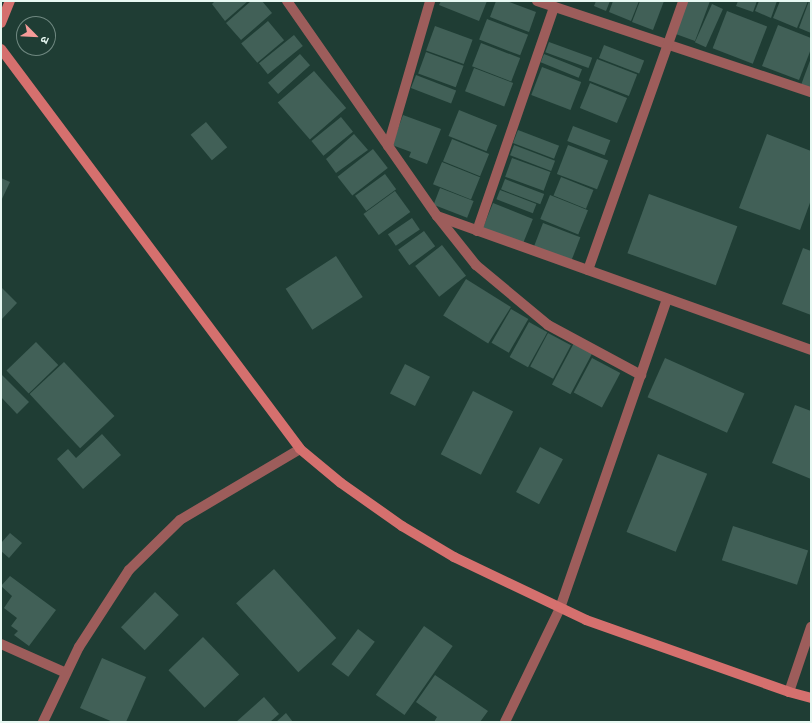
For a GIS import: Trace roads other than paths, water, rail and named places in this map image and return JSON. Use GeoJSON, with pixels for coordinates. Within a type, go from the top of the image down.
{"type":"FeatureCollection","features":[{"type":"Feature","properties":{"kind":"street"},"geometry":{"type":"LineString","coordinates":[[1,22],[10,1]]}},
{"type":"Feature","properties":{"kind":"street"},"geometry":{"type":"LineString","coordinates":[[287,1],[437,216],[476,265],[548,325],[641,375]]}},
{"type":"Feature","properties":{"kind":"street"},"geometry":{"type":"LineString","coordinates":[[388,146],[430,1]]}},
{"type":"Feature","properties":{"kind":"street"},"geometry":{"type":"LineString","coordinates":[[537,1],[668,43],[811,92]]}},
{"type":"Feature","properties":{"kind":"street"},"geometry":{"type":"LineString","coordinates":[[588,270],[683,1]]}},
{"type":"Feature","properties":{"kind":"street"},"geometry":{"type":"LineString","coordinates":[[477,231],[554,7]]}},
{"type":"Feature","properties":{"kind":"street"},"geometry":{"type":"LineString","coordinates":[[1,49],[300,449],[340,483],[408,530],[454,557],[586,620],[788,692],[811,698]]}},
{"type":"Feature","properties":{"kind":"street"},"geometry":{"type":"LineString","coordinates":[[437,216],[811,350]]}},
{"type":"Feature","properties":{"kind":"street"},"geometry":{"type":"LineString","coordinates":[[505,722],[560,608],[667,299]]}},
{"type":"Feature","properties":{"kind":"street"},"geometry":{"type":"LineString","coordinates":[[43,722],[78,647],[129,570],[180,520],[300,449]]}},
{"type":"Feature","properties":{"kind":"street"},"geometry":{"type":"LineString","coordinates":[[788,692],[811,628]]}},
{"type":"Feature","properties":{"kind":"street"},"geometry":{"type":"LineString","coordinates":[[1,644],[66,673]]}}]}
